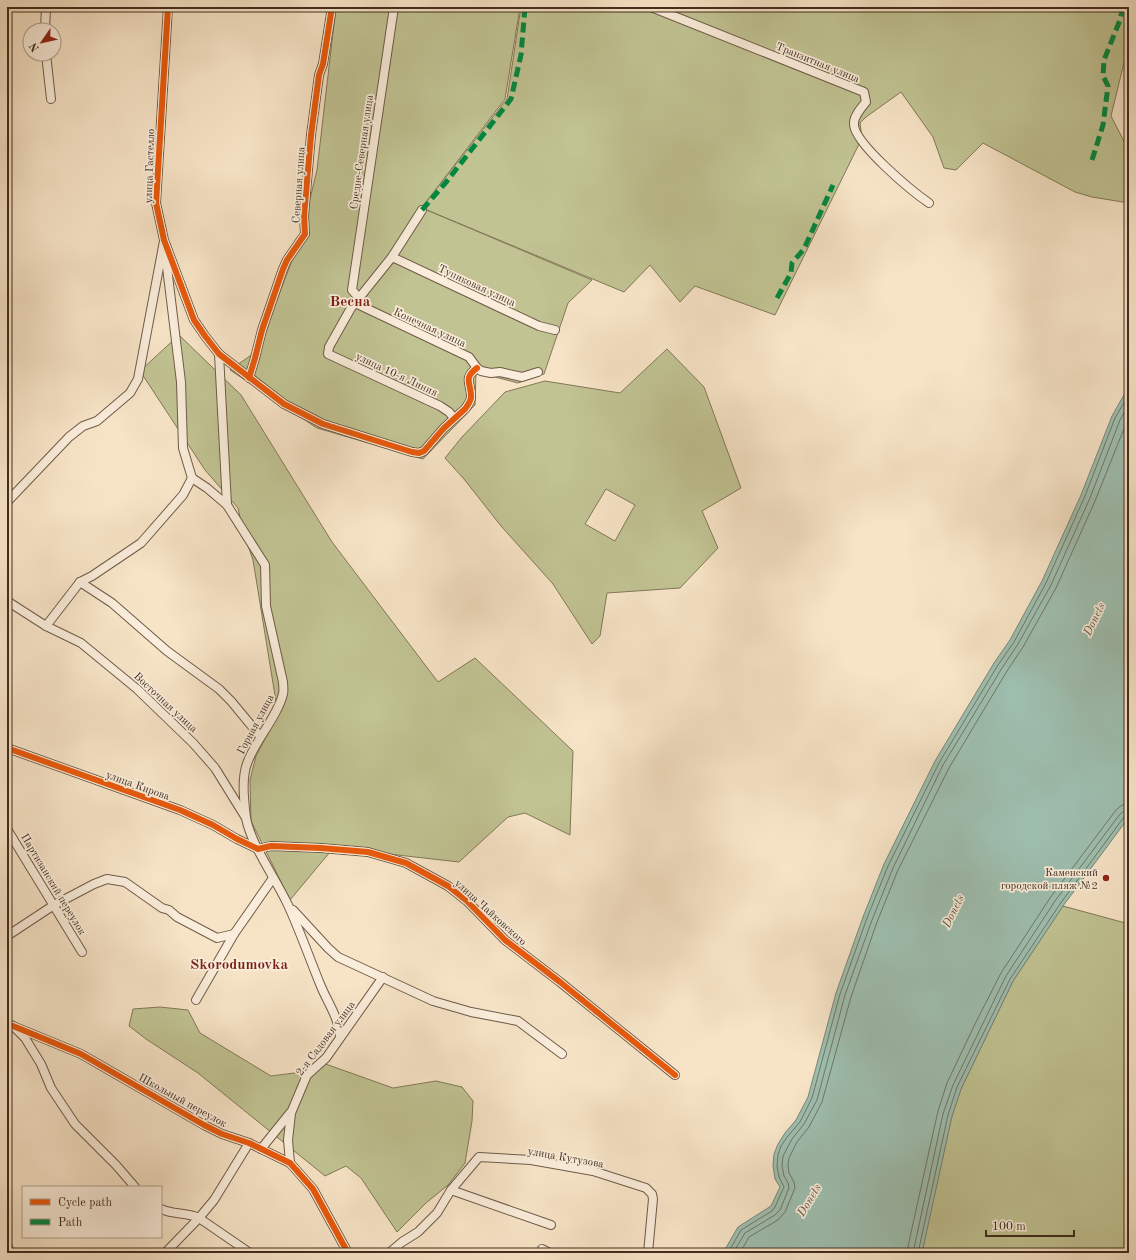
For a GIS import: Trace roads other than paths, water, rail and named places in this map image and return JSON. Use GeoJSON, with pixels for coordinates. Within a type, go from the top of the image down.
{"type":"FeatureCollection","features":[{"type":"Feature","properties":{"kind":"street"},"geometry":{"type":"LineString","coordinates":[[45,22],[46,7]]}},
{"type":"Feature","properties":{"kind":"street","name":"улица Гастелло"},"geometry":{"type":"LineString","coordinates":[[168,7],[156,203],[164,240],[194,320],[219,354]]}},
{"type":"Feature","properties":{"kind":"street","name":"Северная улица"},"geometry":{"type":"LineString","coordinates":[[248,378],[286,260],[305,234],[304,216],[319,76],[323,64],[332,7]]}},
{"type":"Feature","properties":{"kind":"street","name":"Средне-Северная улица"},"geometry":{"type":"LineString","coordinates":[[357,300],[352,290],[394,7]]}},
{"type":"Feature","properties":{"kind":"street","name":"Транзитная улица"},"geometry":{"type":"LineString","coordinates":[[651,7],[864,92],[866,102],[858,112],[854,124],[857,136],[871,152],[910,189],[929,203]]}},
{"type":"Feature","properties":{"kind":"street"},"geometry":{"type":"LineString","coordinates":[[47,62],[51,99]]}},
{"type":"Feature","properties":{"kind":"street"},"geometry":{"type":"LineString","coordinates":[[357,300],[392,257],[422,210]]}},
{"type":"Feature","properties":{"kind":"street"},"geometry":{"type":"LineString","coordinates":[[7,502],[69,436],[83,426],[97,421],[130,393],[138,379],[164,240]]}},
{"type":"Feature","properties":{"kind":"street"},"geometry":{"type":"LineString","coordinates":[[46,626],[80,582],[92,576],[141,543],[183,495],[192,478],[184,448],[181,382],[164,240]]}},
{"type":"Feature","properties":{"kind":"street","name":"Тупиковая улица"},"geometry":{"type":"LineString","coordinates":[[392,257],[539,326],[555,330]]}},
{"type":"Feature","properties":{"kind":"street","name":"улица 10-я Линия"},"geometry":{"type":"LineString","coordinates":[[357,300],[329,347],[328,354],[440,406],[449,412],[454,418]]}},
{"type":"Feature","properties":{"kind":"street","name":"Конечная улица"},"geometry":{"type":"LineString","coordinates":[[357,300],[469,357],[477,368]]}},
{"type":"Feature","properties":{"kind":"street"},"geometry":{"type":"LineString","coordinates":[[219,354],[248,378],[284,404],[323,424],[419,453],[424,451],[434,438],[469,404],[471,393],[468,378],[477,368],[481,371],[491,373],[500,372],[522,377],[538,372]]}},
{"type":"Feature","properties":{"kind":"street"},"geometry":{"type":"LineString","coordinates":[[219,354],[227,505]]}},
{"type":"Feature","properties":{"kind":"street","name":"Горная улица"},"geometry":{"type":"LineString","coordinates":[[192,478],[207,488],[227,505],[265,565],[266,606],[283,682],[284,693],[276,711],[260,736],[248,760],[244,773],[246,819],[258,849],[287,904],[303,939],[320,985],[338,1020],[340,1037]]}},
{"type":"Feature","properties":{"kind":"street"},"geometry":{"type":"LineString","coordinates":[[80,582],[112,603],[168,651],[219,689],[260,736]]}},
{"type":"Feature","properties":{"kind":"street","name":"Восточная улица"},"geometry":{"type":"LineString","coordinates":[[7,601],[46,626],[81,643],[137,689],[193,743],[215,768],[246,819]]}},
{"type":"Feature","properties":{"kind":"street","name":"улица Кирова"},"geometry":{"type":"LineString","coordinates":[[7,748],[180,810],[213,825],[236,839],[258,849]]}},
{"type":"Feature","properties":{"kind":"street","name":"Партизанский переулок"},"geometry":{"type":"LineString","coordinates":[[7,829],[82,952]]}},
{"type":"Feature","properties":{"kind":"street","name":"улица Чайковского"},"geometry":{"type":"LineString","coordinates":[[258,849],[272,846],[368,852],[406,862],[448,886],[467,901],[504,940],[560,982],[675,1075]]}},
{"type":"Feature","properties":{"kind":"street"},"geometry":{"type":"LineString","coordinates":[[196,1000],[234,934],[273,878]]}},
{"type":"Feature","properties":{"kind":"street"},"geometry":{"type":"LineString","coordinates":[[7,936],[54,905],[94,884],[107,879],[125,882],[162,908],[169,910],[177,917],[217,938],[234,934]]}},
{"type":"Feature","properties":{"kind":"street"},"geometry":{"type":"LineString","coordinates":[[287,904],[328,948],[338,956],[433,1001],[471,1012],[518,1021],[562,1054]]}},
{"type":"Feature","properties":{"kind":"street","name":"2-я Садовая улица"},"geometry":{"type":"LineString","coordinates":[[290,1163],[288,1140],[291,1113],[307,1075],[326,1058],[383,977]]}},
{"type":"Feature","properties":{"kind":"street"},"geometry":{"type":"LineString","coordinates":[[10,1024],[25,1038],[41,1064],[51,1088],[75,1124],[116,1165],[134,1186]]}},
{"type":"Feature","properties":{"kind":"street","name":"Школьный переулок"},"geometry":{"type":"LineString","coordinates":[[10,1024],[81,1054],[204,1125],[222,1134],[249,1143],[290,1163],[313,1189],[348,1253]]}},
{"type":"Feature","properties":{"kind":"street"},"geometry":{"type":"LineString","coordinates":[[262,1149],[291,1113]]}},
{"type":"Feature","properties":{"kind":"street"},"geometry":{"type":"LineString","coordinates":[[165,1253],[199,1218],[222,1187],[249,1143]]}},
{"type":"Feature","properties":{"kind":"street","name":"улица Кутузова"},"geometry":{"type":"LineString","coordinates":[[389,1253],[402,1242],[418,1232],[436,1214],[451,1190],[479,1157],[531,1160],[592,1170],[646,1188],[652,1194],[653,1199],[648,1253]]}},
{"type":"Feature","properties":{"kind":"street"},"geometry":{"type":"LineString","coordinates":[[451,1190],[551,1225]]}},
{"type":"Feature","properties":{"kind":"street"},"geometry":{"type":"LineString","coordinates":[[162,1210],[166,1212],[191,1214],[250,1253]]}},
{"type":"Feature","properties":{"kind":"street"},"geometry":{"type":"LineString","coordinates":[[7,1244],[10,1253]]}},
{"type":"Feature","properties":{"kind":"street"},"geometry":{"type":"LineString","coordinates":[[542,1249],[550,1253]]}},
{"type":"Feature","properties":{"kind":"water","name":"Donets"},"geometry":{"type":"Polygon","coordinates":[[[1129,386],[1129,817],[1063,906],[1013,981],[961,1089],[952,1116],[922,1253],[723,1253],[738,1227],[771,1206],[780,1187],[775,1179],[773,1166],[774,1154],[778,1144],[796,1120],[808,1097],[836,993],[884,864],[935,761],[994,663],[1010,640],[1042,581],[1081,495],[1112,416],[1129,386]]]}},
{"type":"Feature","properties":{"kind":"place","name":"Каменский городской пляж №2"},"geometry":{"type":"Point","coordinates":[1106,878]}},
{"type":"Feature","properties":{"kind":"district","name":"Весна"},"geometry":{"type":"Point","coordinates":[350,301]}},
{"type":"Feature","properties":{"kind":"district","name":"Skorodumovka"},"geometry":{"type":"Point","coordinates":[239,964]}}]}
